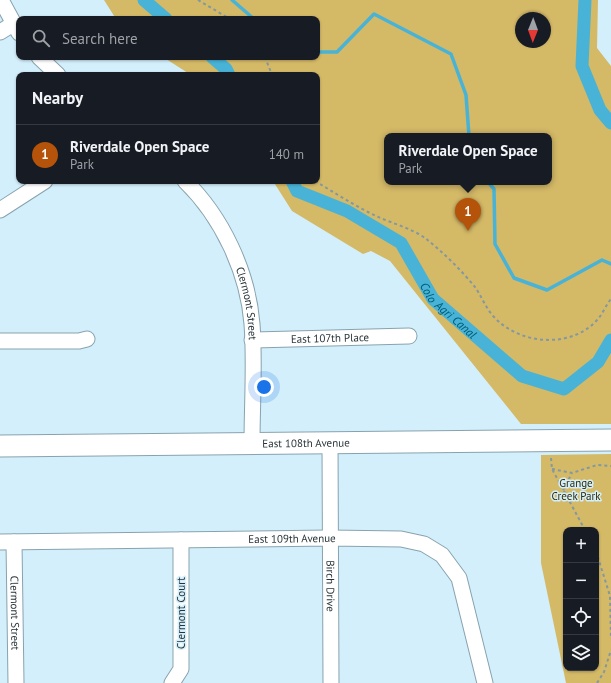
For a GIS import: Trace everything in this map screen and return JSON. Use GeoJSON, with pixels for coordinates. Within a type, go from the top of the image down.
{"type":"FeatureCollection","features":[{"type":"Feature","properties":{"kind":"street"},"geometry":{"type":"LineString","coordinates":[[0,32],[16,29],[1,0]]}},
{"type":"Feature","properties":{"kind":"street"},"geometry":{"type":"LineString","coordinates":[[42,60],[55,72]]}},
{"type":"Feature","properties":{"kind":"street"},"geometry":{"type":"LineString","coordinates":[[0,210],[40,184]]}},
{"type":"Feature","properties":{"kind":"street","name":"Clermont Street"},"geometry":{"type":"LineString","coordinates":[[188,184],[197,192],[213,214],[226,236],[237,260],[250,312],[252,340],[252,443]]}},
{"type":"Feature","properties":{"kind":"street","name":"East 107th Place"},"geometry":{"type":"LineString","coordinates":[[252,340],[409,336]]}},
{"type":"Feature","properties":{"kind":"street"},"geometry":{"type":"LineString","coordinates":[[0,341],[79,341],[87,339]]}},
{"type":"Feature","properties":{"kind":"street","name":"East 108th Avenue"},"geometry":{"type":"LineString","coordinates":[[0,446],[611,440]]}},
{"type":"Feature","properties":{"kind":"street","name":"Birch Drive"},"geometry":{"type":"LineString","coordinates":[[330,442],[329,538],[331,683]]}},
{"type":"Feature","properties":{"kind":"street","name":"East 109th Avenue"},"geometry":{"type":"LineString","coordinates":[[7,542],[329,538],[412,541],[434,549],[456,570],[463,588],[485,683]]}},
{"type":"Feature","properties":{"kind":"street","name":"Clermont Court"},"geometry":{"type":"LineString","coordinates":[[172,683],[181,669],[181,540]]}},
{"type":"Feature","properties":{"kind":"street","name":"Clermont Street"},"geometry":{"type":"LineString","coordinates":[[7,542],[16,683]]}},
{"type":"Feature","properties":{"kind":"path"},"geometry":{"type":"LineString","coordinates":[[198,0],[225,16]]}},
{"type":"Feature","properties":{"kind":"path"},"geometry":{"type":"LineString","coordinates":[[267,60],[271,72]]}},
{"type":"Feature","properties":{"kind":"path"},"geometry":{"type":"LineString","coordinates":[[320,184],[369,213],[417,233],[425,238],[467,278],[481,296],[494,317],[502,324],[525,336],[550,340],[562,339],[576,335],[598,319],[611,299]]}},
{"type":"Feature","properties":{"kind":"path"},"geometry":{"type":"LineString","coordinates":[[551,457],[552,469],[583,527]]}},
{"type":"Feature","properties":{"kind":"path"},"geometry":{"type":"LineString","coordinates":[[552,469],[572,473],[597,465],[611,466]]}},
{"type":"Feature","properties":{"kind":"path"},"geometry":{"type":"LineString","coordinates":[[563,490],[572,473]]}},
{"type":"Feature","properties":{"kind":"path"},"geometry":{"type":"LineString","coordinates":[[599,561],[610,596],[611,639]]}},
{"type":"Feature","properties":{"kind":"path"},"geometry":{"type":"LineString","coordinates":[[597,683],[604,672],[611,650]]}},
{"type":"Feature","properties":{"kind":"green space"},"geometry":{"type":"Polygon","coordinates":[[[104,0],[598,0],[597,48],[611,66],[611,424],[521,424],[390,261],[371,251],[363,254],[292,211],[275,184],[320,184],[320,72],[186,72],[168,60],[320,60],[320,16],[114,16],[104,0]]]}},
{"type":"Feature","properties":{"kind":"green space","name":"Grange Creek Park"},"geometry":{"type":"Polygon","coordinates":[[[611,454],[611,683],[566,683],[564,671],[599,671],[599,527],[563,527],[563,669],[541,563],[541,455],[611,454]]]}},
{"type":"Feature","properties":{"kind":"waterway","name":"Colo Agri Canal"},"geometry":{"type":"LineString","coordinates":[[144,0],[163,16]]}},
{"type":"Feature","properties":{"kind":"waterway"},"geometry":{"type":"LineString","coordinates":[[232,0],[251,16]]}},
{"type":"Feature","properties":{"kind":"waterway","name":"Colo Agri Canal"},"geometry":{"type":"LineString","coordinates":[[585,0],[582,66],[600,110],[611,123]]}},
{"type":"Feature","properties":{"kind":"waterway"},"geometry":{"type":"LineString","coordinates":[[320,52],[337,52],[374,14],[451,54],[466,95],[469,133]]}},
{"type":"Feature","properties":{"kind":"waterway","name":"Colo Agri Canal"},"geometry":{"type":"LineString","coordinates":[[216,60],[228,72]]}},
{"type":"Feature","properties":{"kind":"waterway","name":"Colo Agri Canal"},"geometry":{"type":"LineString","coordinates":[[294,184],[297,191],[347,211],[401,243],[433,299],[522,376],[564,389],[598,362],[611,340]]}},
{"type":"Feature","properties":{"kind":"waterway"},"geometry":{"type":"LineString","coordinates":[[491,185],[494,189],[495,244],[514,278],[547,290],[602,260],[611,264]]}},
{"type":"Feature","properties":{"kind":"place","name":"Riverdale Open Space"},"geometry":{"type":"Point","coordinates":[468,231]}}]}
